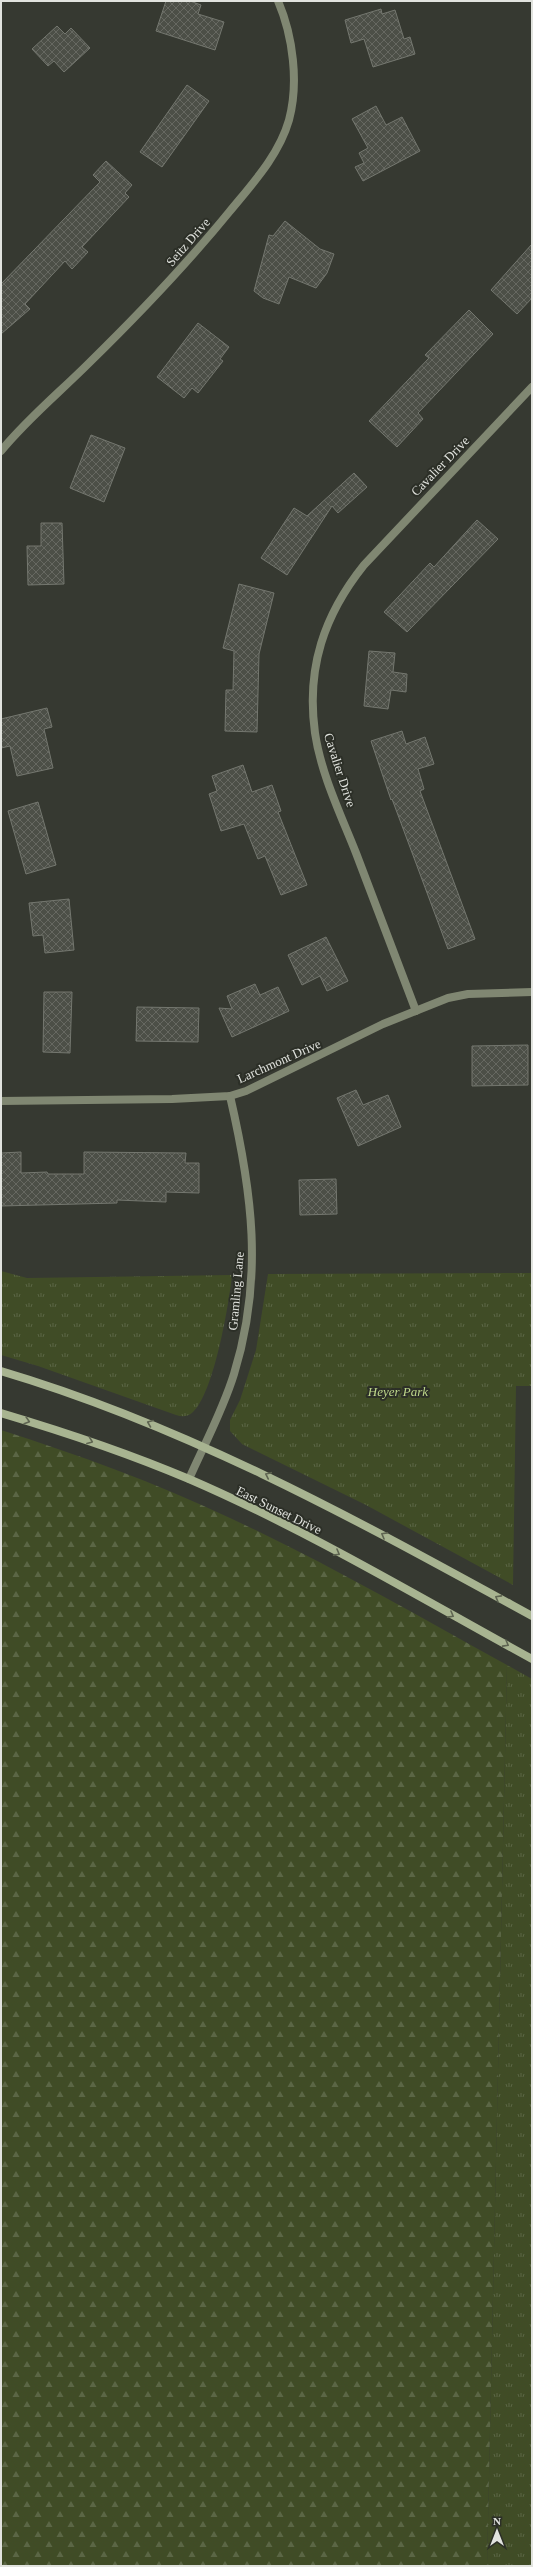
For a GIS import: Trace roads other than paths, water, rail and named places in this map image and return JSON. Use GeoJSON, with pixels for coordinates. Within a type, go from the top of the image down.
{"type":"FeatureCollection","features":[{"type":"Feature","properties":{"kind":"main road","name":"East Sunset Drive"},"geometry":{"type":"LineString","coordinates":[[1,1371],[105,1405],[204,1446],[349,1516],[532,1616]]}},
{"type":"Feature","properties":{"kind":"main road","name":"East Sunset Drive"},"geometry":{"type":"LineString","coordinates":[[1,1413],[71,1434],[189,1479],[314,1540],[532,1659]]}},
{"type":"Feature","properties":{"kind":"street","name":"Seitz Drive"},"geometry":{"type":"LineString","coordinates":[[1,451],[154,300],[259,176],[272,156],[289,118],[293,81],[291,49],[278,1]]}},
{"type":"Feature","properties":{"kind":"street","name":"Cavalier Drive"},"geometry":{"type":"LineString","coordinates":[[416,1011],[326,776],[317,741],[312,703],[321,642],[344,591],[364,565],[532,387]]}},
{"type":"Feature","properties":{"kind":"street","name":"Larchmont Drive"},"geometry":{"type":"LineString","coordinates":[[1,1101],[172,1099],[230,1096],[246,1091],[383,1024],[448,998],[468,994],[532,992]]}},
{"type":"Feature","properties":{"kind":"street","name":"Gramling Lane"},"geometry":{"type":"LineString","coordinates":[[189,1479],[234,1374],[249,1308],[252,1272],[252,1216],[250,1195],[230,1096]]}},
{"type":"Feature","properties":{"kind":"park label","name":"Heyer Park"},"geometry":{"type":"Point","coordinates":[398,1391]}}]}
